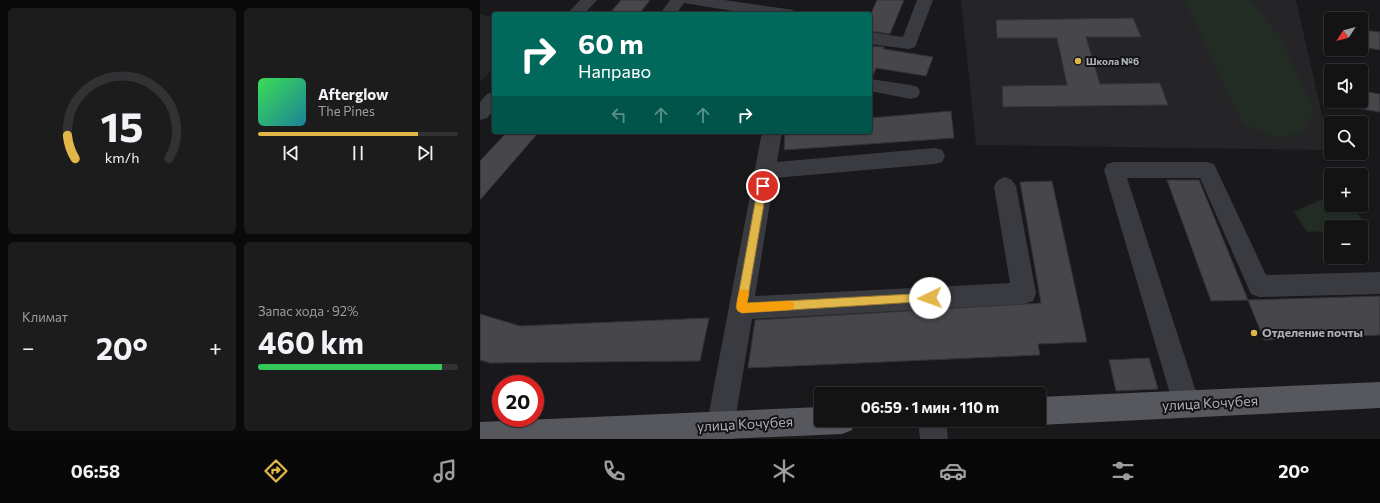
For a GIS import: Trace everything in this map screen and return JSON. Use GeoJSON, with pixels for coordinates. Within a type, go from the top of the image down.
{"type":"FeatureCollection","features":[{"type":"Feature","properties":{"kind":"main road","name":"улица Кочубея"},"geometry":{"type":"LineString","coordinates":[[1046,411],[1380,395]]}},
{"type":"Feature","properties":{"kind":"main road","name":"улица Кочубея"},"geometry":{"type":"LineString","coordinates":[[480,436],[719,432],[814,423]]}},
{"type":"Feature","properties":{"kind":"street"},"geometry":{"type":"LineString","coordinates":[[577,12],[589,0]]}},
{"type":"Feature","properties":{"kind":"street"},"geometry":{"type":"LineString","coordinates":[[669,12],[678,0]]}},
{"type":"Feature","properties":{"kind":"street"},"geometry":{"type":"LineString","coordinates":[[689,0],[716,2],[775,12]]}},
{"type":"Feature","properties":{"kind":"street"},"geometry":{"type":"LineString","coordinates":[[872,38],[909,43],[925,0]]}},
{"type":"Feature","properties":{"kind":"street"},"geometry":{"type":"LineString","coordinates":[[872,85],[911,92]]}},
{"type":"Feature","properties":{"kind":"street"},"geometry":{"type":"LineString","coordinates":[[480,113],[492,101]]}},
{"type":"Feature","properties":{"kind":"street"},"geometry":{"type":"LineString","coordinates":[[719,432],[772,134]]}},
{"type":"Feature","properties":{"kind":"street"},"geometry":{"type":"LineString","coordinates":[[765,171],[935,156]]}},
{"type":"Feature","properties":{"kind":"street"},"geometry":{"type":"LineString","coordinates":[[1186,404],[1114,170],[1207,170],[1259,286],[1380,283]]}},
{"type":"Feature","properties":{"kind":"street"},"geometry":{"type":"LineString","coordinates":[[742,308],[1024,293],[1005,186]]}},
{"type":"Feature","properties":{"kind":"street"},"geometry":{"type":"LineString","coordinates":[[933,427],[934,439]]}},
{"type":"Feature","properties":{"kind":"shaded area"},"geometry":{"type":"Polygon","coordinates":[[[961,0],[1296,0],[1324,124],[1324,150],[976,145],[961,0]]]}},
{"type":"Feature","properties":{"kind":"shaded area"},"geometry":{"type":"Polygon","coordinates":[[[1184,0],[1249,0],[1280,36],[1314,110],[1303,132],[1278,138],[1243,124],[1184,0]]]}},
{"type":"Feature","properties":{"kind":"shaded area"},"geometry":{"type":"Polygon","coordinates":[[[480,14],[492,17],[492,70],[480,82],[480,14]]]}},
{"type":"Feature","properties":{"kind":"shaded area"},"geometry":{"type":"Polygon","coordinates":[[[1324,198],[1324,212],[1356,212],[1362,220],[1324,220],[1324,231],[1307,232],[1294,212],[1324,198]]]}},
{"type":"Feature","properties":{"kind":"building"},"geometry":{"type":"Polygon","coordinates":[[[621,0],[650,0],[641,12],[611,12],[621,0]]]}},
{"type":"Feature","properties":{"kind":"building"},"geometry":{"type":"Polygon","coordinates":[[[877,0],[904,0],[890,34],[872,31],[872,12],[877,0]]]}},
{"type":"Feature","properties":{"kind":"building","name":"Школа №6"},"geometry":{"type":"Polygon","coordinates":[[[1133,18],[1141,37],[1086,37],[1100,84],[1160,83],[1168,105],[1003,107],[1002,86],[1067,85],[1057,38],[997,38],[996,20],[1133,18]]]}},
{"type":"Feature","properties":{"kind":"building"},"geometry":{"type":"Polygon","coordinates":[[[1368,31],[1380,32],[1380,50],[1368,48],[1368,31]]]}},
{"type":"Feature","properties":{"kind":"building"},"geometry":{"type":"Polygon","coordinates":[[[872,46],[884,47],[884,49],[933,57],[926,76],[876,68],[872,78],[872,46]]]}},
{"type":"Feature","properties":{"kind":"building"},"geometry":{"type":"Polygon","coordinates":[[[1368,92],[1380,94],[1380,112],[1361,109],[1368,108],[1368,92]]]}},
{"type":"Feature","properties":{"kind":"building"},"geometry":{"type":"Polygon","coordinates":[[[951,111],[954,138],[784,150],[785,134],[872,134],[872,118],[951,111]]]}},
{"type":"Feature","properties":{"kind":"building"},"geometry":{"type":"Polygon","coordinates":[[[505,134],[537,134],[480,200],[480,161],[505,134]]]}},
{"type":"Feature","properties":{"kind":"building"},"geometry":{"type":"Polygon","coordinates":[[[1167,180],[1199,180],[1248,300],[1211,301],[1167,180]]]}},
{"type":"Feature","properties":{"kind":"building"},"geometry":{"type":"Polygon","coordinates":[[[1052,181],[1087,342],[1038,344],[1040,355],[748,368],[755,320],[1041,303],[1020,182],[1052,181]]]}},
{"type":"Feature","properties":{"kind":"building"},"geometry":{"type":"Polygon","coordinates":[[[1380,296],[1380,335],[1264,340],[1248,300],[1380,296]]]}},
{"type":"Feature","properties":{"kind":"building"},"geometry":{"type":"Polygon","coordinates":[[[480,314],[520,326],[709,318],[700,361],[490,363],[480,360],[480,314]]]}},
{"type":"Feature","properties":{"kind":"building"},"geometry":{"type":"Polygon","coordinates":[[[1149,358],[1158,389],[1116,391],[1109,360],[1149,358]]]}},
{"type":"Feature","properties":{"kind":"slow traffic"},"geometry":{"type":"LineString","coordinates":[[744,294],[742,308],[789,305]]}},
{"type":"Feature","properties":{"kind":"place","name":"Школа №6"},"geometry":{"type":"Point","coordinates":[1078,61]}},
{"type":"Feature","properties":{"kind":"place","name":"Отделение почты"},"geometry":{"type":"Point","coordinates":[1254,333]}},
{"type":"Feature","properties":{"kind":"route"},"geometry":{"type":"LineString","coordinates":[[763,186],[742,308],[930,298]]}}]}
